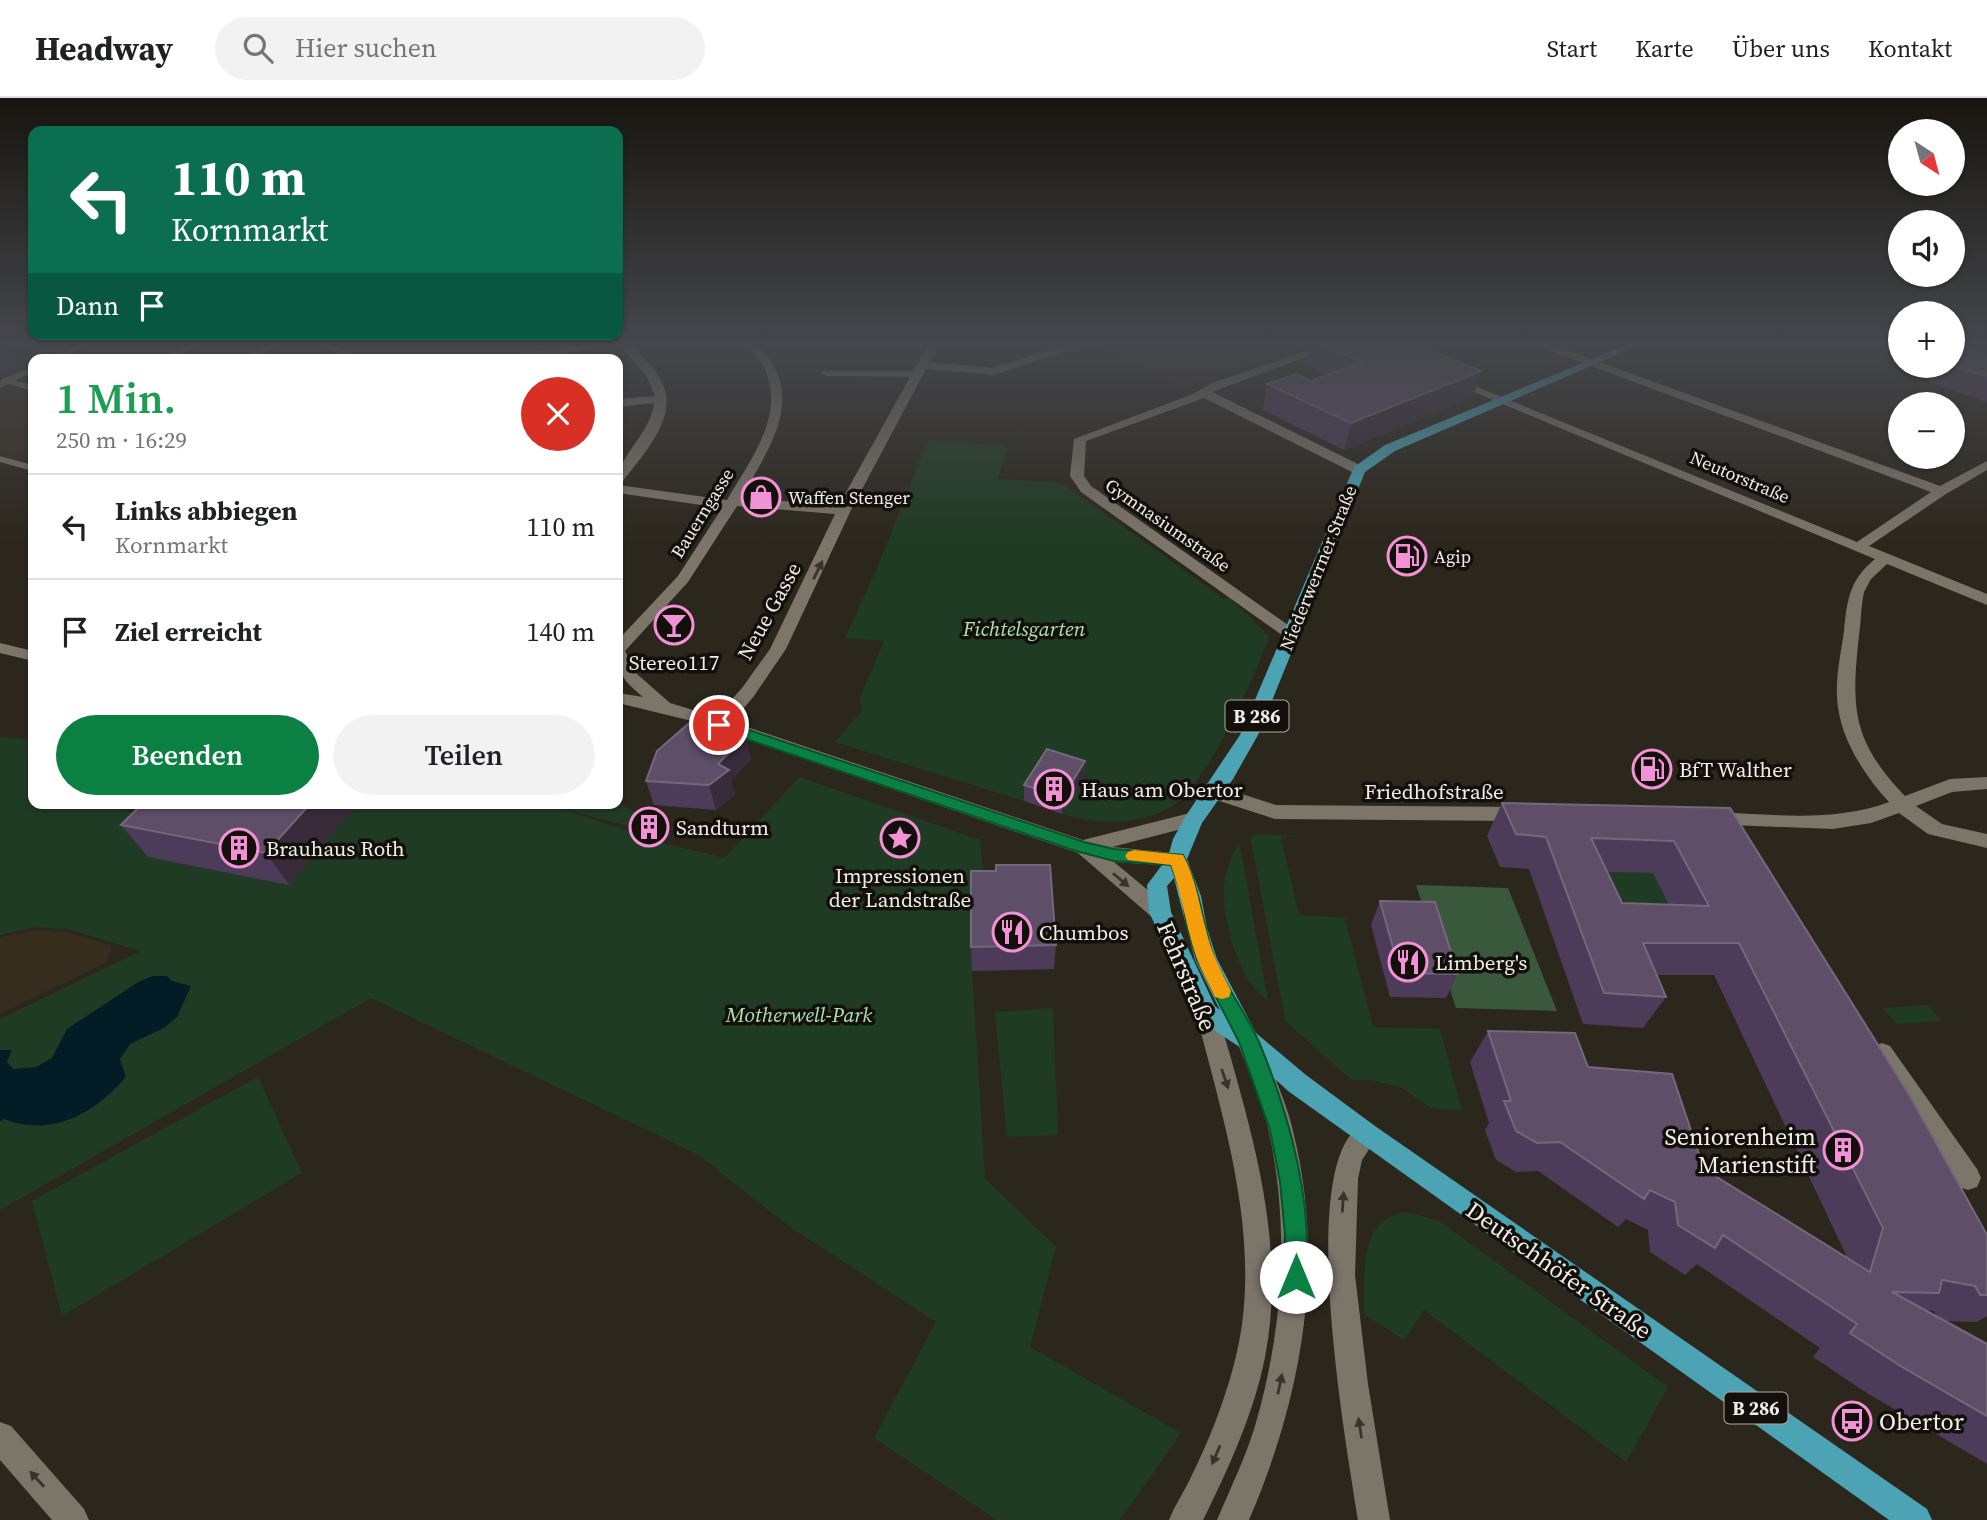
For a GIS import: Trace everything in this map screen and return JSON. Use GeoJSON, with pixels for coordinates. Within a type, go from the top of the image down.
{"type":"FeatureCollection","features":[{"type":"Feature","properties":{"kind":"main road","name":"Niederwerrner Straße"},"geometry":{"type":"LineString","coordinates":[[1214,792],[1249,735],[1359,470],[1390,448],[1479,409]]}},
{"type":"Feature","properties":{"kind":"main road","name":"B 286"},"geometry":{"type":"LineString","coordinates":[[1177,859],[1183,839],[1194,819],[1214,792]]}},
{"type":"Feature","properties":{"kind":"main road","name":"Fehrstraße"},"geometry":{"type":"LineString","coordinates":[[1177,859],[1157,885],[1160,912],[1207,1013]]}},
{"type":"Feature","properties":{"kind":"main road","name":"Fehrstraße"},"geometry":{"type":"LineString","coordinates":[[1177,859],[1191,896],[1196,928],[1206,960],[1249,1041]]}},
{"type":"Feature","properties":{"kind":"main road","name":"Deutschhöfer Straße"},"geometry":{"type":"LineString","coordinates":[[1207,1013],[1249,1041],[1297,1083],[1366,1134],[1916,1520]]}},
{"type":"Feature","properties":{"kind":"street"},"geometry":{"type":"LineString","coordinates":[[623,471],[651,431],[660,409]]}},
{"type":"Feature","properties":{"kind":"street","name":"Bauerngasse"},"geometry":{"type":"LineString","coordinates":[[623,645],[683,579],[766,445],[776,419],[776,409]]}},
{"type":"Feature","properties":{"kind":"street","name":"Neue Gasse"},"geometry":{"type":"LineString","coordinates":[[719,725],[766,668],[787,631],[844,510],[896,409]]}},
{"type":"Feature","properties":{"kind":"street","name":"Gymnasiumstraße"},"geometry":{"type":"LineString","coordinates":[[1163,409],[1080,439],[1077,476],[1086,489],[1292,635]]}},
{"type":"Feature","properties":{"kind":"street"},"geometry":{"type":"LineString","coordinates":[[1237,409],[1359,470]]}},
{"type":"Feature","properties":{"kind":"street","name":"Neutorstraße"},"geometry":{"type":"LineString","coordinates":[[1524,409],[1987,600]]}},
{"type":"Feature","properties":{"kind":"street"},"geometry":{"type":"LineString","coordinates":[[1718,409],[1941,491]]}},
{"type":"Feature","properties":{"kind":"street"},"geometry":{"type":"LineString","coordinates":[[0,459],[28,467]]}},
{"type":"Feature","properties":{"kind":"street"},"geometry":{"type":"LineString","coordinates":[[1859,547],[1941,491],[1987,465]]}},
{"type":"Feature","properties":{"kind":"street"},"geometry":{"type":"LineString","coordinates":[[1965,478],[1987,486]]}},
{"type":"Feature","properties":{"kind":"street"},"geometry":{"type":"LineString","coordinates":[[623,490],[732,503],[844,510]]}},
{"type":"Feature","properties":{"kind":"street"},"geometry":{"type":"LineString","coordinates":[[1885,558],[1866,573],[1855,591],[1846,707],[1851,729],[1901,803],[1934,828],[1987,841]]}},
{"type":"Feature","properties":{"kind":"street"},"geometry":{"type":"LineString","coordinates":[[0,648],[28,655]]}},
{"type":"Feature","properties":{"kind":"street"},"geometry":{"type":"LineString","coordinates":[[623,662],[630,677],[664,707]]}},
{"type":"Feature","properties":{"kind":"street"},"geometry":{"type":"LineString","coordinates":[[623,699],[664,707],[1082,847],[1114,855],[1177,859]]}},
{"type":"Feature","properties":{"kind":"street"},"geometry":{"type":"LineString","coordinates":[[1693,819],[1833,822],[1871,816],[1950,786],[1987,783]]}},
{"type":"Feature","properties":{"kind":"street","name":"Friedhofstraße"},"geometry":{"type":"LineString","coordinates":[[1214,792],[1275,813],[1535,814]]}},
{"type":"Feature","properties":{"kind":"street"},"geometry":{"type":"LineString","coordinates":[[1082,847],[1194,819]]}},
{"type":"Feature","properties":{"kind":"street"},"geometry":{"type":"LineString","coordinates":[[1720,820],[1735,842]]}},
{"type":"Feature","properties":{"kind":"street"},"geometry":{"type":"LineString","coordinates":[[1082,847],[1160,912]]}},
{"type":"Feature","properties":{"kind":"street","name":"Fehrstraße"},"geometry":{"type":"LineString","coordinates":[[1185,1520],[1215,1458],[1242,1389],[1253,1344],[1257,1291],[1256,1231],[1246,1160],[1207,1013]]}},
{"type":"Feature","properties":{"kind":"street"},"geometry":{"type":"LineString","coordinates":[[1870,1036],[1968,1178]]}},
{"type":"Feature","properties":{"kind":"street","name":"Fehrstraße"},"geometry":{"type":"LineString","coordinates":[[1233,1520],[1262,1450],[1275,1407],[1286,1359],[1296,1277],[1296,1235],[1280,1130],[1249,1041]]}},
{"type":"Feature","properties":{"kind":"street"},"geometry":{"type":"LineString","coordinates":[[1366,1134],[1350,1155],[1345,1179],[1341,1275],[1353,1384],[1372,1508]]}},
{"type":"Feature","properties":{"kind":"street"},"geometry":{"type":"LineString","coordinates":[[0,1437],[73,1520]]}},
{"type":"Feature","properties":{"kind":"shaded area"},"geometry":{"type":"Polygon","coordinates":[[[0,409],[28,409],[28,462],[0,455],[0,409]]]}},
{"type":"Feature","properties":{"kind":"shaded area"},"geometry":{"type":"Polygon","coordinates":[[[36,930],[67,932],[112,946],[107,962],[0,1014],[0,937],[36,930]]]}},
{"type":"Feature","properties":{"kind":"green space","name":"Fichtelsgarten"},"geometry":{"type":"Polygon","coordinates":[[[928,440],[1007,446],[998,479],[1062,483],[1224,599],[1229,597],[1267,634],[1269,638],[1228,729],[1200,776],[1172,806],[1146,817],[1118,822],[1076,818],[1062,814],[1047,766],[1024,801],[835,742],[862,711],[860,698],[884,641],[845,638],[878,566],[928,440]]]}},
{"type":"Feature","properties":{"kind":"green space","name":"Motherwell-Park"},"geometry":{"type":"Polygon","coordinates":[[[0,737],[28,740],[28,809],[124,809],[175,829],[289,885],[354,809],[563,809],[666,844],[725,858],[799,777],[980,840],[983,874],[972,971],[985,1178],[1056,1247],[1030,1347],[1181,1433],[1120,1520],[997,1520],[874,1438],[936,1322],[790,1227],[697,1154],[371,998],[0,1210],[0,1019],[141,951],[71,930],[36,927],[0,935],[0,737]]]}},
{"type":"Feature","properties":{"kind":"green space","name":"Motherwell-Park"},"geometry":{"type":"Polygon","coordinates":[[[623,806],[642,815],[631,827],[564,809],[623,809],[623,806]]]}},
{"type":"Feature","properties":{"kind":"green space"},"geometry":{"type":"Polygon","coordinates":[[[1251,836],[1297,836],[1281,837],[1299,915],[1345,918],[1373,1027],[1440,1029],[1462,1111],[1431,1108],[1402,1088],[1372,1080],[1352,1080],[1286,1022],[1251,842],[1251,836]]]}},
{"type":"Feature","properties":{"kind":"green space"},"geometry":{"type":"Polygon","coordinates":[[[1239,843],[1268,1001],[1257,992],[1240,964],[1226,915],[1225,880],[1229,863],[1239,843]]]}},
{"type":"Feature","properties":{"kind":"green space"},"geometry":{"type":"Polygon","coordinates":[[[1573,870],[1653,873],[1686,938],[1601,935],[1573,870]]]}},
{"type":"Feature","properties":{"kind":"green space"},"geometry":{"type":"Polygon","coordinates":[[[1416,885],[1508,888],[1557,1011],[1456,1008],[1416,885]]]}},
{"type":"Feature","properties":{"kind":"green space"},"geometry":{"type":"Polygon","coordinates":[[[1928,1005],[1941,1021],[1896,1024],[1883,1008],[1928,1005]]]}},
{"type":"Feature","properties":{"kind":"green space"},"geometry":{"type":"Polygon","coordinates":[[[1053,1008],[1058,1135],[1007,1137],[995,1012],[1053,1008]]]}},
{"type":"Feature","properties":{"kind":"green space"},"geometry":{"type":"Polygon","coordinates":[[[258,1077],[302,1173],[62,1316],[32,1201],[258,1077]]]}},
{"type":"Feature","properties":{"kind":"green space"},"geometry":{"type":"Polygon","coordinates":[[[1408,1212],[1439,1221],[1668,1387],[1626,1462],[1424,1310],[1404,1340],[1364,1314],[1365,1266],[1372,1237],[1379,1225],[1391,1217],[1408,1212]]]}},
{"type":"Feature","properties":{"kind":"water"},"geometry":{"type":"Polygon","coordinates":[[[153,976],[167,976],[172,981],[191,986],[177,1017],[164,1028],[130,1044],[120,1059],[126,1077],[114,1090],[86,1111],[56,1124],[39,1126],[4,1119],[0,1121],[0,1050],[12,1050],[7,1062],[13,1069],[36,1067],[52,1058],[67,1029],[140,981],[153,976]]]}},
{"type":"Feature","properties":{"kind":"building"},"geometry":{"type":"Polygon","coordinates":[[[1322,409],[1385,409],[1351,423],[1322,409]]]}},
{"type":"Feature","properties":{"kind":"building"},"geometry":{"type":"Polygon","coordinates":[[[695,718],[746,735],[718,764],[729,770],[709,785],[646,781],[657,751],[695,718]]]}},
{"type":"Feature","properties":{"kind":"building"},"geometry":{"type":"Polygon","coordinates":[[[1047,749],[1085,761],[1063,797],[1024,785],[1047,749]]]}},
{"type":"Feature","properties":{"kind":"building"},"geometry":{"type":"Polygon","coordinates":[[[1502,803],[1730,808],[1910,1096],[1987,1235],[1987,1295],[1980,1295],[1975,1286],[1942,1280],[1939,1293],[1892,1292],[1987,1344],[1987,1416],[1902,1367],[1850,1333],[1857,1324],[1723,1235],[1715,1248],[1678,1225],[1675,1202],[1650,1190],[1644,1199],[1560,1142],[1537,1143],[1516,1131],[1504,1101],[1511,1101],[1488,1031],[1575,1033],[1588,1067],[1672,1074],[1704,1169],[1870,1272],[1883,1228],[1739,943],[1643,943],[1666,997],[1604,993],[1546,837],[1516,834],[1502,803]],[[1591,838],[1622,903],[1709,906],[1674,841],[1591,838]]]}},
{"type":"Feature","properties":{"kind":"building"},"geometry":{"type":"Polygon","coordinates":[[[137,809],[306,809],[266,853],[121,825],[137,809]]]}},
{"type":"Feature","properties":{"kind":"building","name":"Chumbos"},"geometry":{"type":"Polygon","coordinates":[[[996,865],[1050,865],[1056,945],[971,947],[971,871],[996,871],[996,865]]]}},
{"type":"Feature","properties":{"kind":"building"},"geometry":{"type":"Polygon","coordinates":[[[1380,901],[1435,902],[1458,974],[1400,973],[1380,901]]]}},
{"type":"Feature","properties":{"kind":"slow traffic"},"geometry":{"type":"LineString","coordinates":[[1134,856],[1177,859],[1191,896],[1196,928],[1206,960],[1222,991]]}},
{"type":"Feature","properties":{"kind":"place","name":"Waffen Stenger"},"geometry":{"type":"Point","coordinates":[761,497]}},
{"type":"Feature","properties":{"kind":"place","name":"Agip"},"geometry":{"type":"Point","coordinates":[1407,556]}},
{"type":"Feature","properties":{"kind":"place","name":"Stereo117"},"geometry":{"type":"Point","coordinates":[674,625]}},
{"type":"Feature","properties":{"kind":"place","name":"BfT Walther"},"geometry":{"type":"Point","coordinates":[1652,769]}},
{"type":"Feature","properties":{"kind":"place","name":"Haus am Obertor"},"geometry":{"type":"Point","coordinates":[1054,789]}},
{"type":"Feature","properties":{"kind":"place","name":"Sandturm"},"geometry":{"type":"Point","coordinates":[649,827]}},
{"type":"Feature","properties":{"kind":"place","name":"Impressionen der Landstraße"},"geometry":{"type":"Point","coordinates":[900,838]}},
{"type":"Feature","properties":{"kind":"place","name":"Brauhaus Roth"},"geometry":{"type":"Point","coordinates":[239,848]}},
{"type":"Feature","properties":{"kind":"place","name":"Chumbos"},"geometry":{"type":"Point","coordinates":[1012,932]}},
{"type":"Feature","properties":{"kind":"place","name":"Limberg's"},"geometry":{"type":"Point","coordinates":[1408,962]}},
{"type":"Feature","properties":{"kind":"place","name":"Seniorenheim Marienstift"},"geometry":{"type":"Point","coordinates":[1843,1150]}},
{"type":"Feature","properties":{"kind":"place","name":"Obertor"},"geometry":{"type":"Point","coordinates":[1852,1421]}},
{"type":"Feature","properties":{"kind":"route"},"geometry":{"type":"LineString","coordinates":[[719,725],[1082,847],[1114,855],[1177,859],[1191,896],[1196,928],[1206,960],[1249,1041],[1280,1130],[1296,1235],[1296,1277]]}}]}
